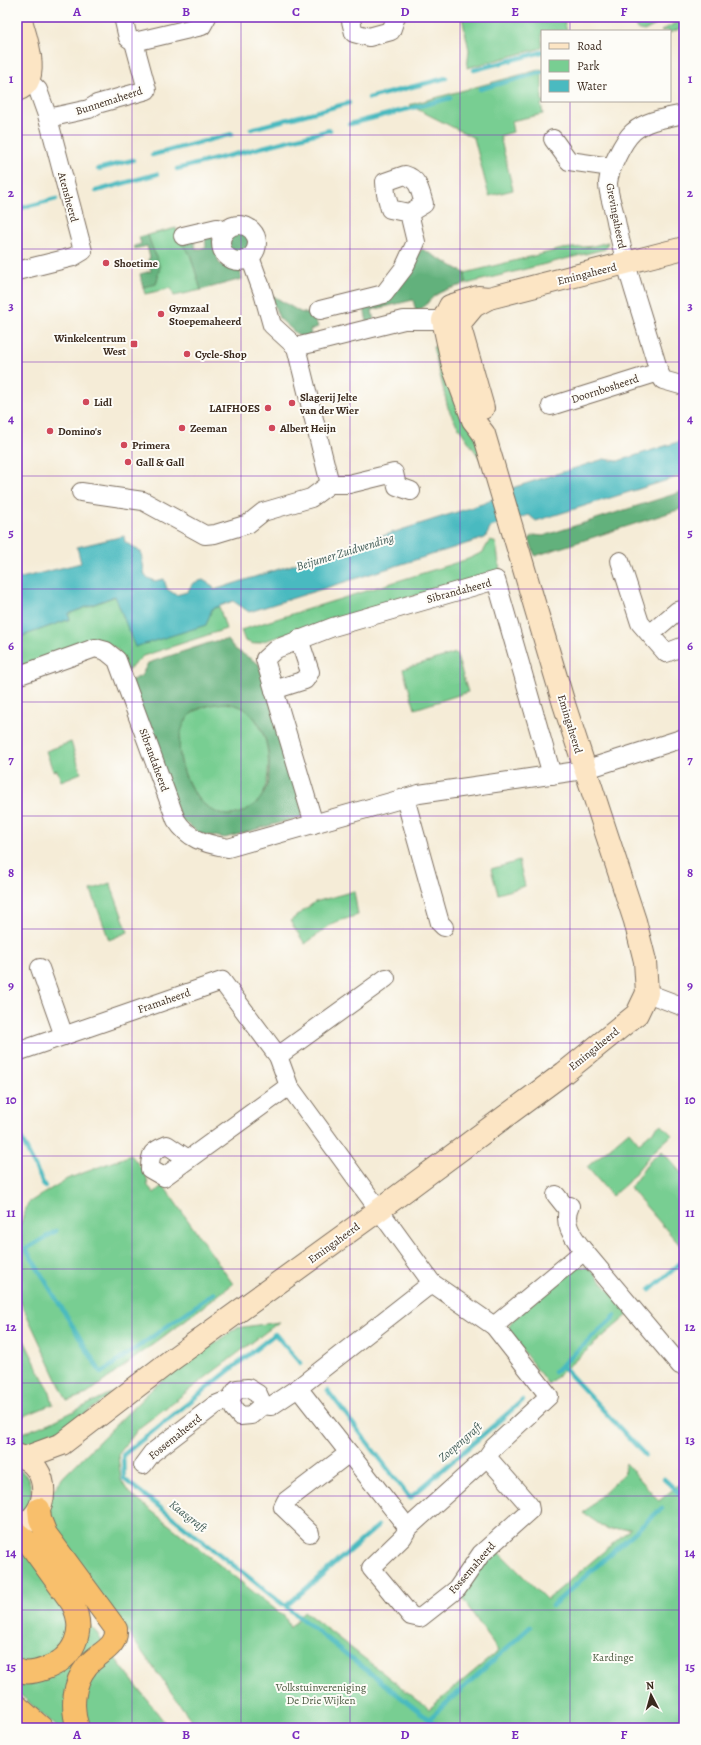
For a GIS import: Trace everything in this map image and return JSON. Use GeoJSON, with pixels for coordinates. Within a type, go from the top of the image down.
{"type":"FeatureCollection","features":[{"type":"Feature","properties":{"kind":"highway"},"geometry":{"type":"LineString","coordinates":[[39,1509],[41,1523],[46,1534],[116,1629],[116,1636],[113,1644],[87,1665],[76,1686],[74,1709],[78,1728]]}},
{"type":"Feature","properties":{"kind":"highway"},"geometry":{"type":"LineString","coordinates":[[17,1533],[28,1542],[78,1613],[76,1643],[66,1657],[53,1666],[36,1672],[17,1670]]}},
{"type":"Feature","properties":{"kind":"highway"},"geometry":{"type":"LineString","coordinates":[[17,1706],[42,1728]]}},
{"type":"Feature","properties":{"kind":"street"},"geometry":{"type":"LineString","coordinates":[[20,17],[31,57],[31,70],[22,85]]}},
{"type":"Feature","properties":{"kind":"street","name":"Bunnemaheerd"},"geometry":{"type":"LineString","coordinates":[[48,118],[88,109],[96,104],[147,90],[134,42],[128,38],[122,17]]}},
{"type":"Feature","properties":{"kind":"street"},"geometry":{"type":"LineString","coordinates":[[134,42],[202,26],[207,17]]}},
{"type":"Feature","properties":{"kind":"street"},"geometry":{"type":"LineString","coordinates":[[350,17],[354,33],[369,37],[391,31],[396,17]]}},
{"type":"Feature","properties":{"kind":"street","name":"Atensheerd"},"geometry":{"type":"LineString","coordinates":[[17,271],[73,257],[83,251],[48,118],[38,90],[22,85]]}},
{"type":"Feature","properties":{"kind":"street","name":"Grevingaheerd"},"geometry":{"type":"LineString","coordinates":[[627,264],[619,236],[608,184],[611,167],[632,133],[649,122],[684,114]]}},
{"type":"Feature","properties":{"kind":"street","name":"Grevingaheerd"},"geometry":{"type":"LineString","coordinates":[[553,139],[569,161],[611,167]]}},
{"type":"Feature","properties":{"kind":"street"},"geometry":{"type":"LineString","coordinates":[[320,310],[384,294],[404,268],[416,242],[409,213]]}},
{"type":"Feature","properties":{"kind":"street"},"geometry":{"type":"LineString","coordinates":[[240,226],[251,230],[256,241],[256,247],[250,257],[238,261],[228,257],[224,253],[221,242],[225,232],[229,228],[240,226]]}},
{"type":"Feature","properties":{"kind":"street"},"geometry":{"type":"LineString","coordinates":[[182,236],[217,228],[225,232]]}},
{"type":"Feature","properties":{"kind":"street","name":"Emingaheerd"},"geometry":{"type":"LineString","coordinates":[[21,1456],[62,1444],[170,1361],[379,1210],[564,1073],[637,1014],[647,993],[645,961],[635,921],[584,770],[513,526],[484,434],[473,420],[453,366],[451,322],[474,306],[489,298],[627,264],[684,248]]}},
{"type":"Feature","properties":{"kind":"street"},"geometry":{"type":"LineString","coordinates":[[250,257],[263,293],[272,325],[296,347],[330,484]]}},
{"type":"Feature","properties":{"kind":"street"},"geometry":{"type":"LineString","coordinates":[[627,264],[659,372],[663,380],[684,386]]}},
{"type":"Feature","properties":{"kind":"street"},"geometry":{"type":"LineString","coordinates":[[357,301],[366,329]]}},
{"type":"Feature","properties":{"kind":"street"},"geometry":{"type":"LineString","coordinates":[[296,347],[404,320],[451,322]]}},
{"type":"Feature","properties":{"kind":"street","name":"Doornbosheerd"},"geometry":{"type":"LineString","coordinates":[[551,406],[659,372]]}},
{"type":"Feature","properties":{"kind":"street"},"geometry":{"type":"LineString","coordinates":[[81,492],[142,501],[205,535],[216,534],[248,524],[263,512],[311,498],[330,484],[349,484],[394,473],[397,486],[411,491]]}},
{"type":"Feature","properties":{"kind":"street"},"geometry":{"type":"LineString","coordinates":[[620,561],[640,623],[666,653],[684,646]]}},
{"type":"Feature","properties":{"kind":"street","name":"Sibrandaheerd"},"geometry":{"type":"LineString","coordinates":[[314,824],[265,660],[276,649],[333,626],[496,580],[552,775]]}},
{"type":"Feature","properties":{"kind":"street"},"geometry":{"type":"LineString","coordinates":[[650,634],[677,611],[684,610]]}},
{"type":"Feature","properties":{"kind":"street"},"geometry":{"type":"LineString","coordinates":[[274,690],[305,680],[310,672],[299,639]]}},
{"type":"Feature","properties":{"kind":"street","name":"Sibrandaheerd"},"geometry":{"type":"LineString","coordinates":[[17,676],[95,648],[106,651],[117,660],[176,820],[184,832],[203,843],[228,848],[405,798],[584,770],[684,738]]}},
{"type":"Feature","properties":{"kind":"street"},"geometry":{"type":"LineString","coordinates":[[405,798],[440,923],[444,928]]}},
{"type":"Feature","properties":{"kind":"street"},"geometry":{"type":"LineString","coordinates":[[40,968],[64,1036]]}},
{"type":"Feature","properties":{"kind":"street"},"geometry":{"type":"LineString","coordinates":[[278,1056],[386,978]]}},
{"type":"Feature","properties":{"kind":"street","name":"Framaheerd"},"geometry":{"type":"LineString","coordinates":[[17,1052],[222,981],[278,1056],[289,1086],[379,1210]]}},
{"type":"Feature","properties":{"kind":"street"},"geometry":{"type":"LineString","coordinates":[[647,993],[684,1007]]}},
{"type":"Feature","properties":{"kind":"street"},"geometry":{"type":"LineString","coordinates":[[188,1159],[289,1086]]}},
{"type":"Feature","properties":{"kind":"street"},"geometry":{"type":"LineString","coordinates":[[556,1195],[569,1208],[568,1231],[680,1365],[684,1365]]}},
{"type":"Feature","properties":{"kind":"street","name":"Fossemaheerd"},"geometry":{"type":"LineString","coordinates":[[379,1210],[432,1282],[494,1326],[549,1396],[494,1447],[487,1457],[408,1528],[403,1537],[371,1568],[411,1616],[420,1618],[457,1589],[481,1554],[530,1510],[529,1505],[487,1457]]}},
{"type":"Feature","properties":{"kind":"street"},"geometry":{"type":"LineString","coordinates":[[494,1326],[584,1251]]}},
{"type":"Feature","properties":{"kind":"street","name":"Fossemaheerd"},"geometry":{"type":"LineString","coordinates":[[143,1465],[152,1453],[214,1405],[230,1399],[237,1389],[248,1388],[258,1394],[263,1405],[271,1406],[298,1388],[432,1282]]}},
{"type":"Feature","properties":{"kind":"street"},"geometry":{"type":"LineString","coordinates":[[298,1388],[408,1528]]}},
{"type":"Feature","properties":{"kind":"street","name":"Emingaheerd"},"geometry":{"type":"LineString","coordinates":[[43,1482],[62,1444]]}},
{"type":"Feature","properties":{"kind":"street"},"geometry":{"type":"LineString","coordinates":[[310,1533],[276,1503],[286,1501],[349,1453]]}},
{"type":"Feature","properties":{"kind":"street"},"geometry":{"type":"LineString","coordinates":[[17,1528],[32,1519],[39,1509],[43,1499],[43,1482],[38,1470],[21,1456]]}},
{"type":"Feature","properties":{"kind":"green space"},"geometry":{"type":"Polygon","coordinates":[[[462,17],[563,17],[567,30],[541,30],[541,48],[467,68],[469,50],[462,17]]]}},
{"type":"Feature","properties":{"kind":"green space"},"geometry":{"type":"Polygon","coordinates":[[[631,17],[672,17],[646,30],[637,29],[631,17]]]}},
{"type":"Feature","properties":{"kind":"green space"},"geometry":{"type":"Polygon","coordinates":[[[684,18],[684,27],[671,33],[671,30],[663,30],[684,18]]]}},
{"type":"Feature","properties":{"kind":"green space"},"geometry":{"type":"Polygon","coordinates":[[[541,69],[541,102],[548,102],[541,104],[543,114],[511,121],[513,132],[500,136],[513,190],[489,196],[474,138],[409,105],[541,69]]]}},
{"type":"Feature","properties":{"kind":"green space"},"geometry":{"type":"Polygon","coordinates":[[[176,228],[180,242],[190,254],[201,290],[174,296],[171,288],[145,294],[143,287],[156,284],[158,278],[158,266],[148,235],[176,228]]]}},
{"type":"Feature","properties":{"kind":"green space"},"geometry":{"type":"Polygon","coordinates":[[[237,231],[242,232],[248,238],[248,248],[242,254],[237,255],[232,254],[226,248],[225,243],[226,238],[232,232],[237,231]]]}},
{"type":"Feature","properties":{"kind":"green space"},"geometry":{"type":"Polygon","coordinates":[[[148,235],[160,268],[156,284],[143,287],[140,274],[151,271],[148,259],[150,258],[147,246],[135,249],[134,246],[141,244],[139,237],[148,235]]]}},
{"type":"Feature","properties":{"kind":"green space"},"geometry":{"type":"Polygon","coordinates":[[[205,237],[212,237],[219,263],[227,268],[239,266],[242,279],[201,290],[190,254],[180,242],[194,240],[196,250],[206,247],[205,237]]]}},
{"type":"Feature","properties":{"kind":"green space"},"geometry":{"type":"Polygon","coordinates":[[[608,242],[605,249],[466,284],[465,273],[562,249],[593,246],[608,242]]]}},
{"type":"Feature","properties":{"kind":"green space"},"geometry":{"type":"Polygon","coordinates":[[[422,249],[465,273],[466,284],[439,293],[422,308],[416,311],[413,300],[372,310],[374,321],[367,322],[364,308],[422,249]]]}},
{"type":"Feature","properties":{"kind":"green space"},"geometry":{"type":"Polygon","coordinates":[[[270,294],[300,312],[314,315],[318,327],[310,330],[311,335],[300,337],[279,318],[270,294]]]}},
{"type":"Feature","properties":{"kind":"green space"},"geometry":{"type":"Polygon","coordinates":[[[442,345],[487,469],[455,422],[448,408],[433,347],[442,345]]]}},
{"type":"Feature","properties":{"kind":"green space"},"geometry":{"type":"Polygon","coordinates":[[[684,491],[684,508],[535,556],[529,539],[534,535],[543,536],[684,491]]]}},
{"type":"Feature","properties":{"kind":"green space"},"geometry":{"type":"Polygon","coordinates":[[[490,540],[496,543],[500,570],[254,644],[245,641],[241,630],[468,559],[483,552],[490,540]]]}},
{"type":"Feature","properties":{"kind":"green space"},"geometry":{"type":"Polygon","coordinates":[[[116,596],[212,609],[219,606],[226,629],[143,656],[127,671],[119,651],[105,641],[81,646],[17,669],[17,638],[70,619],[68,614],[116,596]]]}},
{"type":"Feature","properties":{"kind":"green space"},"geometry":{"type":"Polygon","coordinates":[[[228,640],[235,649],[259,664],[303,811],[301,817],[225,838],[201,834],[181,820],[130,681],[141,676],[148,663],[215,641],[228,640]],[[226,703],[208,706],[191,714],[182,729],[179,747],[182,766],[189,785],[200,800],[214,811],[229,815],[246,810],[255,804],[260,798],[268,782],[269,762],[266,741],[258,722],[243,708],[226,703]]]}},
{"type":"Feature","properties":{"kind":"green space"},"geometry":{"type":"Polygon","coordinates":[[[456,653],[468,692],[415,709],[403,669],[456,653]]]}},
{"type":"Feature","properties":{"kind":"green space"},"geometry":{"type":"Polygon","coordinates":[[[226,703],[243,708],[259,725],[264,736],[268,761],[268,774],[262,796],[255,804],[246,810],[228,815],[212,810],[198,798],[188,781],[181,761],[179,742],[183,724],[194,712],[209,706],[226,703]]]}},
{"type":"Feature","properties":{"kind":"green space"},"geometry":{"type":"Polygon","coordinates":[[[71,742],[81,773],[61,781],[57,770],[53,771],[46,751],[71,742]]]}},
{"type":"Feature","properties":{"kind":"green space"},"geometry":{"type":"Polygon","coordinates":[[[519,861],[525,886],[498,894],[491,869],[519,861]]]}},
{"type":"Feature","properties":{"kind":"green space"},"geometry":{"type":"Polygon","coordinates":[[[110,883],[128,932],[109,940],[91,890],[110,883]]]}},
{"type":"Feature","properties":{"kind":"green space"},"geometry":{"type":"Polygon","coordinates":[[[354,891],[358,915],[333,923],[305,944],[290,921],[315,902],[354,891]]]}},
{"type":"Feature","properties":{"kind":"green space"},"geometry":{"type":"Polygon","coordinates":[[[661,1124],[672,1135],[650,1155],[627,1183],[612,1196],[587,1167],[629,1131],[639,1143],[661,1124]]]}},
{"type":"Feature","properties":{"kind":"green space"},"geometry":{"type":"Polygon","coordinates":[[[662,1151],[684,1176],[684,1250],[630,1188],[649,1162],[662,1151]]]}},
{"type":"Feature","properties":{"kind":"green space"},"geometry":{"type":"Polygon","coordinates":[[[131,1155],[146,1174],[148,1186],[154,1193],[163,1185],[233,1284],[87,1394],[67,1401],[17,1294],[17,1234],[28,1203],[67,1179],[131,1155]]]}},
{"type":"Feature","properties":{"kind":"green space"},"geometry":{"type":"Polygon","coordinates":[[[575,1266],[589,1268],[630,1313],[548,1384],[507,1330],[511,1322],[575,1266]]]}},
{"type":"Feature","properties":{"kind":"green space"},"geometry":{"type":"Polygon","coordinates":[[[279,1322],[139,1428],[118,1455],[121,1480],[129,1493],[285,1617],[290,1628],[304,1611],[429,1709],[498,1651],[458,1592],[493,1546],[547,1600],[631,1528],[608,1530],[583,1513],[624,1473],[626,1463],[659,1501],[684,1480],[684,1728],[197,1728],[51,1526],[48,1511],[50,1495],[64,1476],[155,1386],[236,1328],[279,1322]]]}},
{"type":"Feature","properties":{"kind":"green space"},"geometry":{"type":"Polygon","coordinates":[[[17,1326],[50,1393],[53,1404],[17,1419],[17,1326]]]}},
{"type":"Feature","properties":{"kind":"green space"},"geometry":{"type":"Polygon","coordinates":[[[117,1390],[48,1441],[27,1449],[17,1448],[17,1435],[50,1423],[117,1390]]]}},
{"type":"Feature","properties":{"kind":"green space"},"geometry":{"type":"Polygon","coordinates":[[[17,1468],[23,1472],[30,1484],[31,1498],[28,1505],[17,1514],[17,1468]]]}},
{"type":"Feature","properties":{"kind":"green space"},"geometry":{"type":"Polygon","coordinates":[[[17,1541],[64,1601],[72,1634],[49,1660],[17,1663],[17,1541]]]}},
{"type":"Feature","properties":{"kind":"green space"},"geometry":{"type":"Polygon","coordinates":[[[83,1615],[102,1640],[71,1728],[58,1728],[17,1692],[17,1677],[53,1673],[83,1615]]]}},
{"type":"Feature","properties":{"kind":"green space"},"geometry":{"type":"Polygon","coordinates":[[[111,1653],[169,1728],[87,1728],[82,1710],[83,1686],[111,1653]]]}},
{"type":"Feature","properties":{"kind":"water","name":"Beijumer Zuidwending"},"geometry":{"type":"Polygon","coordinates":[[[684,440],[684,475],[536,521],[529,515],[491,527],[485,538],[249,612],[233,601],[212,609],[206,625],[135,647],[115,596],[68,614],[70,619],[17,638],[17,579],[81,563],[77,547],[124,536],[125,542],[141,552],[145,576],[154,581],[164,579],[167,589],[176,595],[187,592],[193,583],[203,580],[213,586],[214,590],[485,503],[515,487],[604,459],[618,461],[684,440]]]}},
{"type":"Feature","properties":{"kind":"waterway"},"geometry":{"type":"LineString","coordinates":[[474,70],[541,52]]}},
{"type":"Feature","properties":{"kind":"waterway"},"geometry":{"type":"LineString","coordinates":[[480,89],[541,72]]}},
{"type":"Feature","properties":{"kind":"waterway"},"geometry":{"type":"LineString","coordinates":[[369,98],[446,78]]}},
{"type":"Feature","properties":{"kind":"waterway"},"geometry":{"type":"LineString","coordinates":[[350,124],[450,98]]}},
{"type":"Feature","properties":{"kind":"waterway"},"geometry":{"type":"LineString","coordinates":[[251,129],[349,103]]}},
{"type":"Feature","properties":{"kind":"waterway"},"geometry":{"type":"LineString","coordinates":[[177,169],[330,130]]}},
{"type":"Feature","properties":{"kind":"waterway"},"geometry":{"type":"LineString","coordinates":[[152,155],[232,134]]}},
{"type":"Feature","properties":{"kind":"waterway"},"geometry":{"type":"LineString","coordinates":[[98,169],[133,160]]}},
{"type":"Feature","properties":{"kind":"waterway"},"geometry":{"type":"LineString","coordinates":[[96,191],[157,174]]}},
{"type":"Feature","properties":{"kind":"waterway"},"geometry":{"type":"LineString","coordinates":[[17,209],[56,199]]}},
{"type":"Feature","properties":{"kind":"waterway","name":"Kaasgraft"},"geometry":{"type":"LineString","coordinates":[[17,1130],[45,1187]]}},
{"type":"Feature","properties":{"kind":"waterway","name":"Kaasgraft"},"geometry":{"type":"LineString","coordinates":[[56,1231],[26,1249],[101,1373],[214,1293]]}},
{"type":"Feature","properties":{"kind":"waterway","name":"Zoepengraft"},"geometry":{"type":"LineString","coordinates":[[650,1290],[684,1260]]}},
{"type":"Feature","properties":{"kind":"waterway","name":"Zoepengraft"},"geometry":{"type":"LineString","coordinates":[[554,1372],[615,1316]]}},
{"type":"Feature","properties":{"kind":"waterway","name":"Kaasgraft"},"geometry":{"type":"LineString","coordinates":[[300,1363],[275,1334],[123,1455],[124,1479],[440,1728]]}},
{"type":"Feature","properties":{"kind":"waterway"},"geometry":{"type":"LineString","coordinates":[[561,1365],[645,1455]]}},
{"type":"Feature","properties":{"kind":"waterway","name":"Zoepengraft"},"geometry":{"type":"LineString","coordinates":[[328,1391],[410,1498],[523,1400]]}},
{"type":"Feature","properties":{"kind":"waterway"},"geometry":{"type":"LineString","coordinates":[[664,1479],[679,1493],[684,1488]]}},
{"type":"Feature","properties":{"kind":"waterway"},"geometry":{"type":"LineString","coordinates":[[552,1606],[662,1508]]}},
{"type":"Feature","properties":{"kind":"waterway","name":"Zoepengraft"},"geometry":{"type":"LineString","coordinates":[[286,1606],[378,1526]]}},
{"type":"Feature","properties":{"kind":"waterway"},"geometry":{"type":"LineString","coordinates":[[429,1719],[530,1627]]}},
{"type":"Feature","properties":{"kind":"place","name":"Shoetime"},"geometry":{"type":"Point","coordinates":[106,263]}},
{"type":"Feature","properties":{"kind":"place","name":"Gymzaal Stoepemaheerd"},"geometry":{"type":"Point","coordinates":[161,314]}},
{"type":"Feature","properties":{"kind":"place","name":"Winkelcentrum West"},"geometry":{"type":"Point","coordinates":[134,344]}},
{"type":"Feature","properties":{"kind":"place","name":"Cycle-Shop"},"geometry":{"type":"Point","coordinates":[187,354]}},
{"type":"Feature","properties":{"kind":"place","name":"Lidl"},"geometry":{"type":"Point","coordinates":[86,402]}},
{"type":"Feature","properties":{"kind":"place","name":"Slagerij Jelte van der Wier"},"geometry":{"type":"Point","coordinates":[292,403]}},
{"type":"Feature","properties":{"kind":"place","name":"LAIFHOES"},"geometry":{"type":"Point","coordinates":[268,408]}},
{"type":"Feature","properties":{"kind":"place","name":"Zeeman"},"geometry":{"type":"Point","coordinates":[182,428]}},
{"type":"Feature","properties":{"kind":"place","name":"Albert Heijn"},"geometry":{"type":"Point","coordinates":[272,428]}},
{"type":"Feature","properties":{"kind":"place","name":"Domino's"},"geometry":{"type":"Point","coordinates":[50,431]}},
{"type":"Feature","properties":{"kind":"place","name":"Primera"},"geometry":{"type":"Point","coordinates":[124,445]}},
{"type":"Feature","properties":{"kind":"place","name":"Gall & Gall"},"geometry":{"type":"Point","coordinates":[128,462]}},
{"type":"Feature","properties":{"kind":"park label","name":"Kardinge"},"geometry":{"type":"Point","coordinates":[613,1657]}},
{"type":"Feature","properties":{"kind":"park label","name":"Volkstuinvereniging De Drie Wijken"},"geometry":{"type":"Point","coordinates":[321,1693]}}]}
